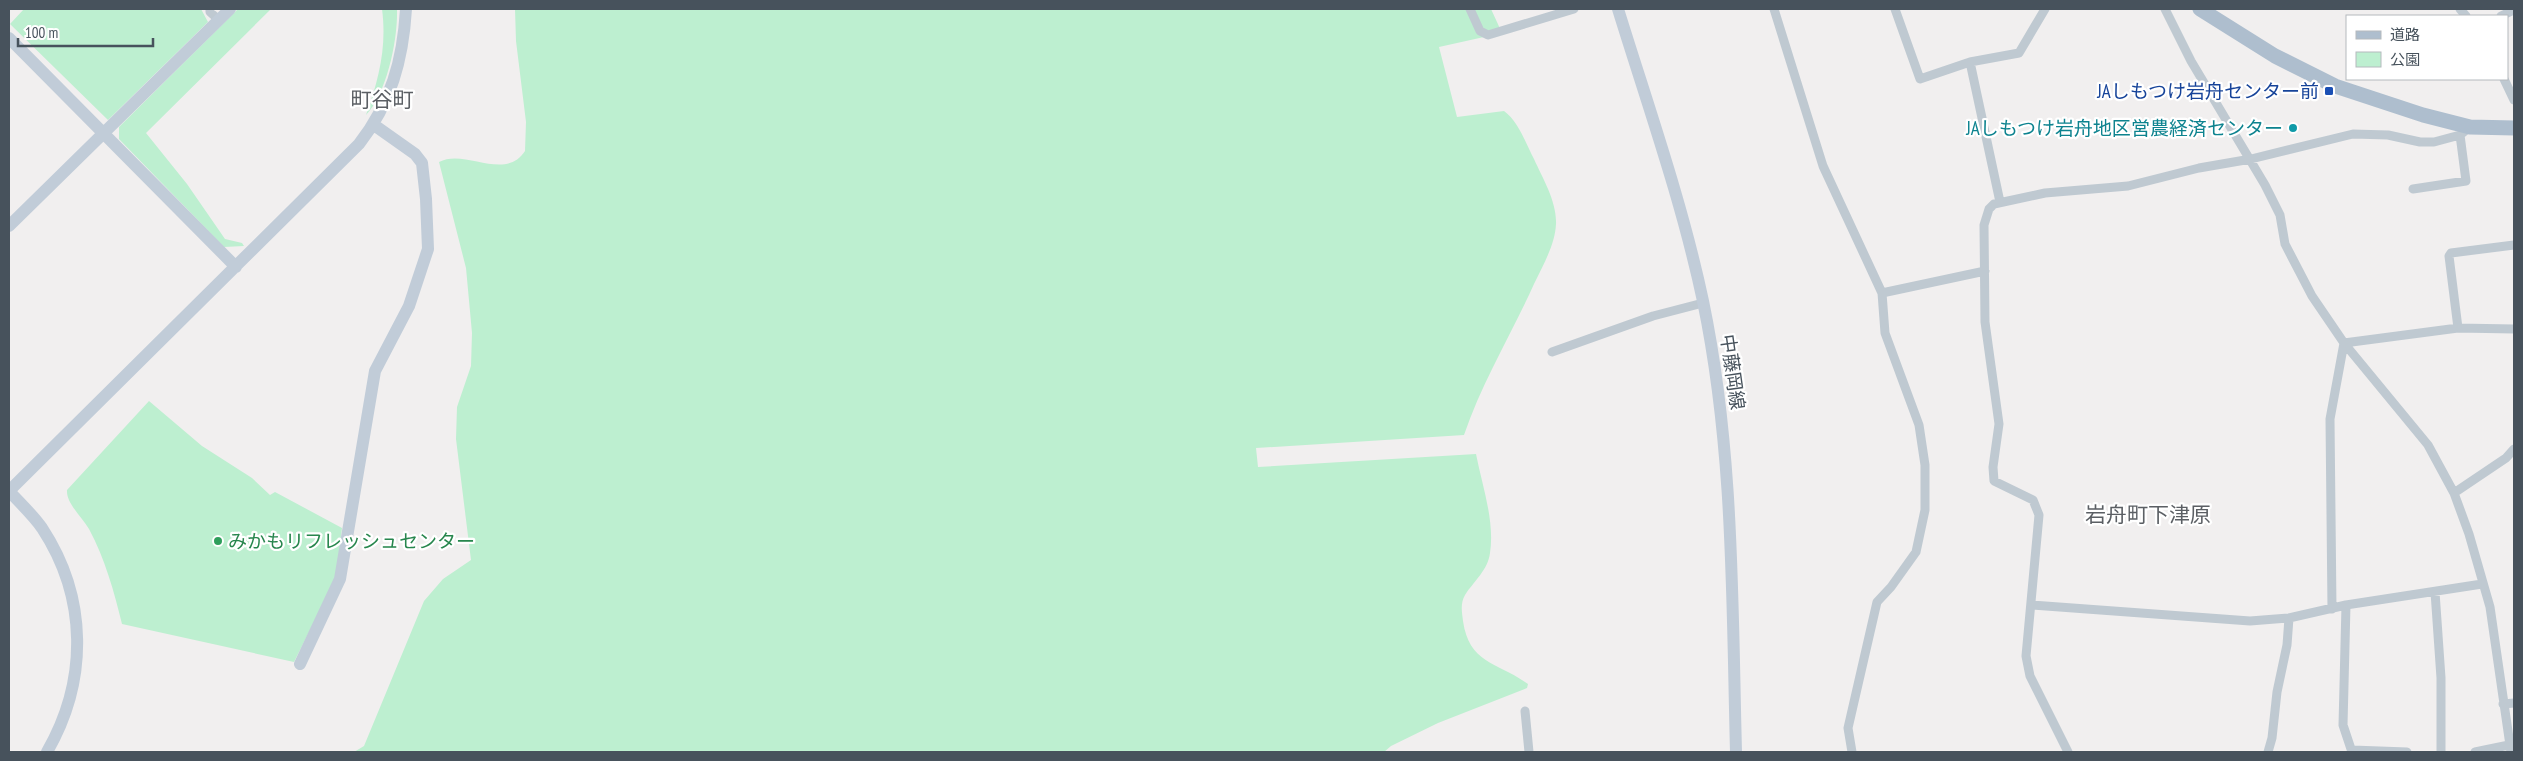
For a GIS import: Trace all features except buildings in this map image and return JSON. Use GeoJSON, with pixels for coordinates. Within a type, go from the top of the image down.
{"type":"FeatureCollection","features":[{"type":"Feature","properties":{"kind":"main road"},"geometry":{"type":"LineString","coordinates":[[2200,9],[2275,56],[2335,86],[2465,131],[2514,128]]}},
{"type":"Feature","properties":{"kind":"street"},"geometry":{"type":"LineString","coordinates":[[210,9],[210,12],[219,20]]}},
{"type":"Feature","properties":{"kind":"street"},"geometry":{"type":"LineString","coordinates":[[9,226],[230,9]]}},
{"type":"Feature","properties":{"kind":"street"},"geometry":{"type":"LineString","coordinates":[[47,752],[59,730],[68,706],[78,636],[73,598],[62,563],[41,527],[9,491],[330,176],[374,124],[393,83],[400,60],[406,9]]}},
{"type":"Feature","properties":{"kind":"street"},"geometry":{"type":"LineString","coordinates":[[1470,9],[1480,31],[1488,35],[1574,9]]}},
{"type":"Feature","properties":{"kind":"street","name":"中藤岡線"},"geometry":{"type":"LineString","coordinates":[[1618,9],[1677,195],[1703,303],[1717,394],[1730,502],[1736,752]]}},
{"type":"Feature","properties":{"kind":"street"},"geometry":{"type":"LineString","coordinates":[[1774,9],[1823,166],[1882,293],[1885,333],[1919,425],[1925,465],[1925,510],[1916,552],[1891,587],[1877,602],[1848,728],[1852,752]]}},
{"type":"Feature","properties":{"kind":"street"},"geometry":{"type":"LineString","coordinates":[[1895,9],[1920,79],[1970,62],[2019,53],[2044,9]]}},
{"type":"Feature","properties":{"kind":"street"},"geometry":{"type":"LineString","coordinates":[[2165,9],[2191,61],[2251,159],[2280,215],[2285,244],[2299,274],[2344,343],[2428,445],[2454,494],[2469,534],[2490,607],[2502,704],[2510,749],[2475,752]]}},
{"type":"Feature","properties":{"kind":"street"},"geometry":{"type":"LineString","coordinates":[[9,38],[236,267]]}},
{"type":"Feature","properties":{"kind":"street"},"geometry":{"type":"LineString","coordinates":[[1970,62],[2000,202]]}},
{"type":"Feature","properties":{"kind":"street"},"geometry":{"type":"LineString","coordinates":[[2504,80],[2514,100]]}},
{"type":"Feature","properties":{"kind":"street"},"geometry":{"type":"LineString","coordinates":[[300,664],[340,580],[375,371],[409,306],[428,249],[422,163],[415,154],[374,124]]}},
{"type":"Feature","properties":{"kind":"street"},"geometry":{"type":"LineString","coordinates":[[2068,752],[2030,676],[2026,656],[2039,516],[2032,500],[1994,481],[1993,468],[1999,424],[1985,322],[1986,216],[1989,209],[2000,202],[2045,193],[2128,186],[2199,168],[2251,159],[2353,134],[2388,135],[2428,142],[2465,131],[2466,181],[2413,189]]}},
{"type":"Feature","properties":{"kind":"street"},"geometry":{"type":"LineString","coordinates":[[2458,328],[2449,256],[2451,253],[2514,245]]}},
{"type":"Feature","properties":{"kind":"street"},"geometry":{"type":"LineString","coordinates":[[1882,293],[1985,270]]}},
{"type":"Feature","properties":{"kind":"street"},"geometry":{"type":"LineString","coordinates":[[1552,352],[1653,316],[1703,303]]}},
{"type":"Feature","properties":{"kind":"street"},"geometry":{"type":"LineString","coordinates":[[2344,343],[2458,328],[2514,329]]}},
{"type":"Feature","properties":{"kind":"street"},"geometry":{"type":"LineString","coordinates":[[2332,610],[2330,419],[2344,343]]}},
{"type":"Feature","properties":{"kind":"street"},"geometry":{"type":"LineString","coordinates":[[2454,494],[2506,458],[2514,449]]}},
{"type":"Feature","properties":{"kind":"street"},"geometry":{"type":"LineString","coordinates":[[2031,605],[2250,621],[2289,618],[2346,606],[2482,584]]}},
{"type":"Feature","properties":{"kind":"street"},"geometry":{"type":"LineString","coordinates":[[2434,592],[2442,678],[2441,752]]}},
{"type":"Feature","properties":{"kind":"street"},"geometry":{"type":"LineString","coordinates":[[2346,606],[2343,725],[2352,751],[2407,752]]}},
{"type":"Feature","properties":{"kind":"street"},"geometry":{"type":"LineString","coordinates":[[2268,752],[2272,738],[2277,692],[2287,645],[2289,618]]}},
{"type":"Feature","properties":{"kind":"street"},"geometry":{"type":"LineString","coordinates":[[2502,704],[2514,703]]}},
{"type":"Feature","properties":{"kind":"street"},"geometry":{"type":"LineString","coordinates":[[1525,710],[1529,752]]}},
{"type":"Feature","properties":{"kind":"green space"},"geometry":{"type":"Polygon","coordinates":[[[24,9],[201,9],[208,22],[108,120],[10,24],[24,9]]]}},
{"type":"Feature","properties":{"kind":"green space"},"geometry":{"type":"Polygon","coordinates":[[[238,9],[271,9],[146,133],[187,184],[225,239],[242,243],[244,246],[224,247],[119,139],[119,127],[238,9]]]}},
{"type":"Feature","properties":{"kind":"green space"},"geometry":{"type":"Polygon","coordinates":[[[382,9],[397,9],[396,35],[385,80],[380,93],[366,115],[375,89],[383,50],[382,9]]]}},
{"type":"Feature","properties":{"kind":"green space"},"geometry":{"type":"Polygon","coordinates":[[[515,9],[1491,9],[1502,33],[1439,47],[1457,117],[1504,111],[1514,121],[1549,191],[1556,216],[1556,224],[1548,255],[1488,377],[1464,435],[1256,448],[1258,467],[1476,454],[1487,503],[1491,541],[1487,565],[1463,598],[1463,621],[1466,635],[1471,645],[1485,660],[1528,684],[1527,688],[1438,723],[1391,746],[1384,752],[354,752],[364,746],[424,601],[443,579],[471,560],[456,439],[457,407],[471,366],[472,333],[466,268],[439,162],[449,159],[461,159],[507,164],[517,160],[525,151],[526,122],[516,41],[515,9]]]}},
{"type":"Feature","properties":{"kind":"green space","name":"みかもリフレッシュセンター"},"geometry":{"type":"Polygon","coordinates":[[[149,401],[202,446],[252,478],[270,495],[275,492],[342,528],[336,578],[294,662],[122,624],[100,552],[89,529],[69,500],[67,490],[149,401]]]}},
{"type":"Feature","properties":{"kind":"place","name":"JAしもつけ岩舟センター前"},"geometry":{"type":"Point","coordinates":[2329,91]}},
{"type":"Feature","properties":{"kind":"place","name":"JAしもつけ岩舟地区営農経済センター"},"geometry":{"type":"Point","coordinates":[2293,128]}},
{"type":"Feature","properties":{"kind":"place","name":"みかもリフレッシュセンター"},"geometry":{"type":"Point","coordinates":[218,541]}},
{"type":"Feature","properties":{"kind":"district","name":"町谷町"},"geometry":{"type":"Point","coordinates":[382,99]}},
{"type":"Feature","properties":{"kind":"district","name":"岩舟町下津原"},"geometry":{"type":"Point","coordinates":[2148,514]}}]}
